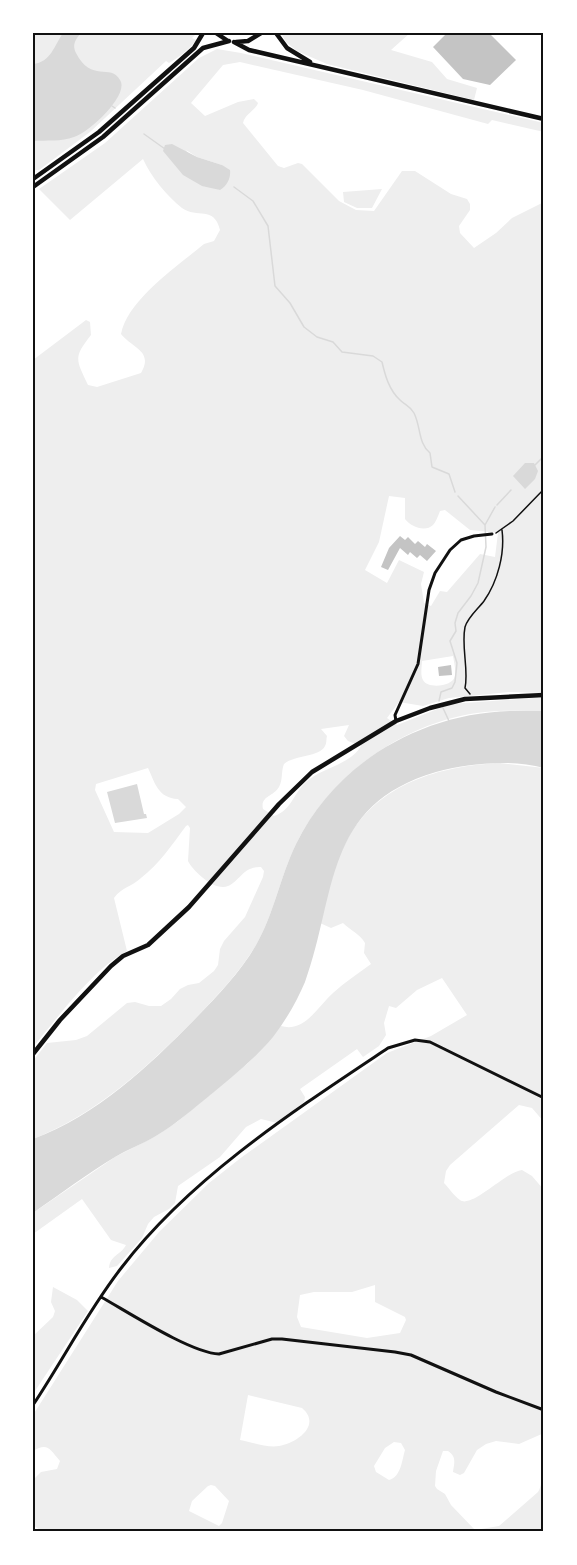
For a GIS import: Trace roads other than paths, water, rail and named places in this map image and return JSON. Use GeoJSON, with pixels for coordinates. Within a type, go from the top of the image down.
{"type":"FeatureCollection","features":[{"type":"Feature","properties":{"kind":"main road"},"geometry":{"type":"LineString","coordinates":[[33,179],[99,132],[194,48],[203,33]]}},
{"type":"Feature","properties":{"kind":"main road"},"geometry":{"type":"LineString","coordinates":[[216,33],[249,50],[544,119]]}},
{"type":"Feature","properties":{"kind":"main road"},"geometry":{"type":"LineString","coordinates":[[33,187],[103,137],[203,48],[248,41],[261,33]]}},
{"type":"Feature","properties":{"kind":"main road"},"geometry":{"type":"LineString","coordinates":[[276,33],[287,48],[315,64]]}},
{"type":"Feature","properties":{"kind":"main road"},"geometry":{"type":"LineString","coordinates":[[33,1054],[60,1020],[111,966],[123,956],[148,945],[189,907],[303,779],[396,721],[445,703],[471,698],[544,695]]}},
{"type":"Feature","properties":{"kind":"street"},"geometry":{"type":"LineString","coordinates":[[396,721],[395,715],[418,664],[429,590],[435,573],[455,545],[469,537],[492,534]]}},
{"type":"Feature","properties":{"kind":"street"},"geometry":{"type":"LineString","coordinates":[[33,1405],[101,1297],[133,1253],[182,1201],[214,1171],[388,1048],[415,1040],[430,1042],[544,1098]]}},
{"type":"Feature","properties":{"kind":"street"},"geometry":{"type":"LineString","coordinates":[[101,1297],[184,1343],[212,1353],[219,1354],[282,1338],[395,1352],[411,1355],[544,1410]]}},
{"type":"Feature","properties":{"kind":"waterway"},"geometry":{"type":"LineString","coordinates":[[144,134],[165,149]]}},
{"type":"Feature","properties":{"kind":"waterway"},"geometry":{"type":"LineString","coordinates":[[234,187],[253,201],[268,226],[275,286],[290,303],[304,327],[317,337],[333,342],[342,352],[373,356],[382,362],[393,392],[414,413],[423,444],[430,453],[432,467],[449,474],[455,492]]}},
{"type":"Feature","properties":{"kind":"waterway"},"geometry":{"type":"LineString","coordinates":[[534,466],[544,456]]}},
{"type":"Feature","properties":{"kind":"waterway"},"geometry":{"type":"LineString","coordinates":[[497,505],[511,490]]}},
{"type":"Feature","properties":{"kind":"waterway"},"geometry":{"type":"LineString","coordinates":[[458,496],[485,525]]}},
{"type":"Feature","properties":{"kind":"waterway"},"geometry":{"type":"LineString","coordinates":[[439,701],[441,692],[452,688],[455,682],[457,663],[450,641],[456,631],[455,623],[458,613],[478,583],[486,547],[485,525],[495,507]]}},
{"type":"Feature","properties":{"kind":"waterway"},"geometry":{"type":"LineString","coordinates":[[443,708],[449,721]]}}]}
